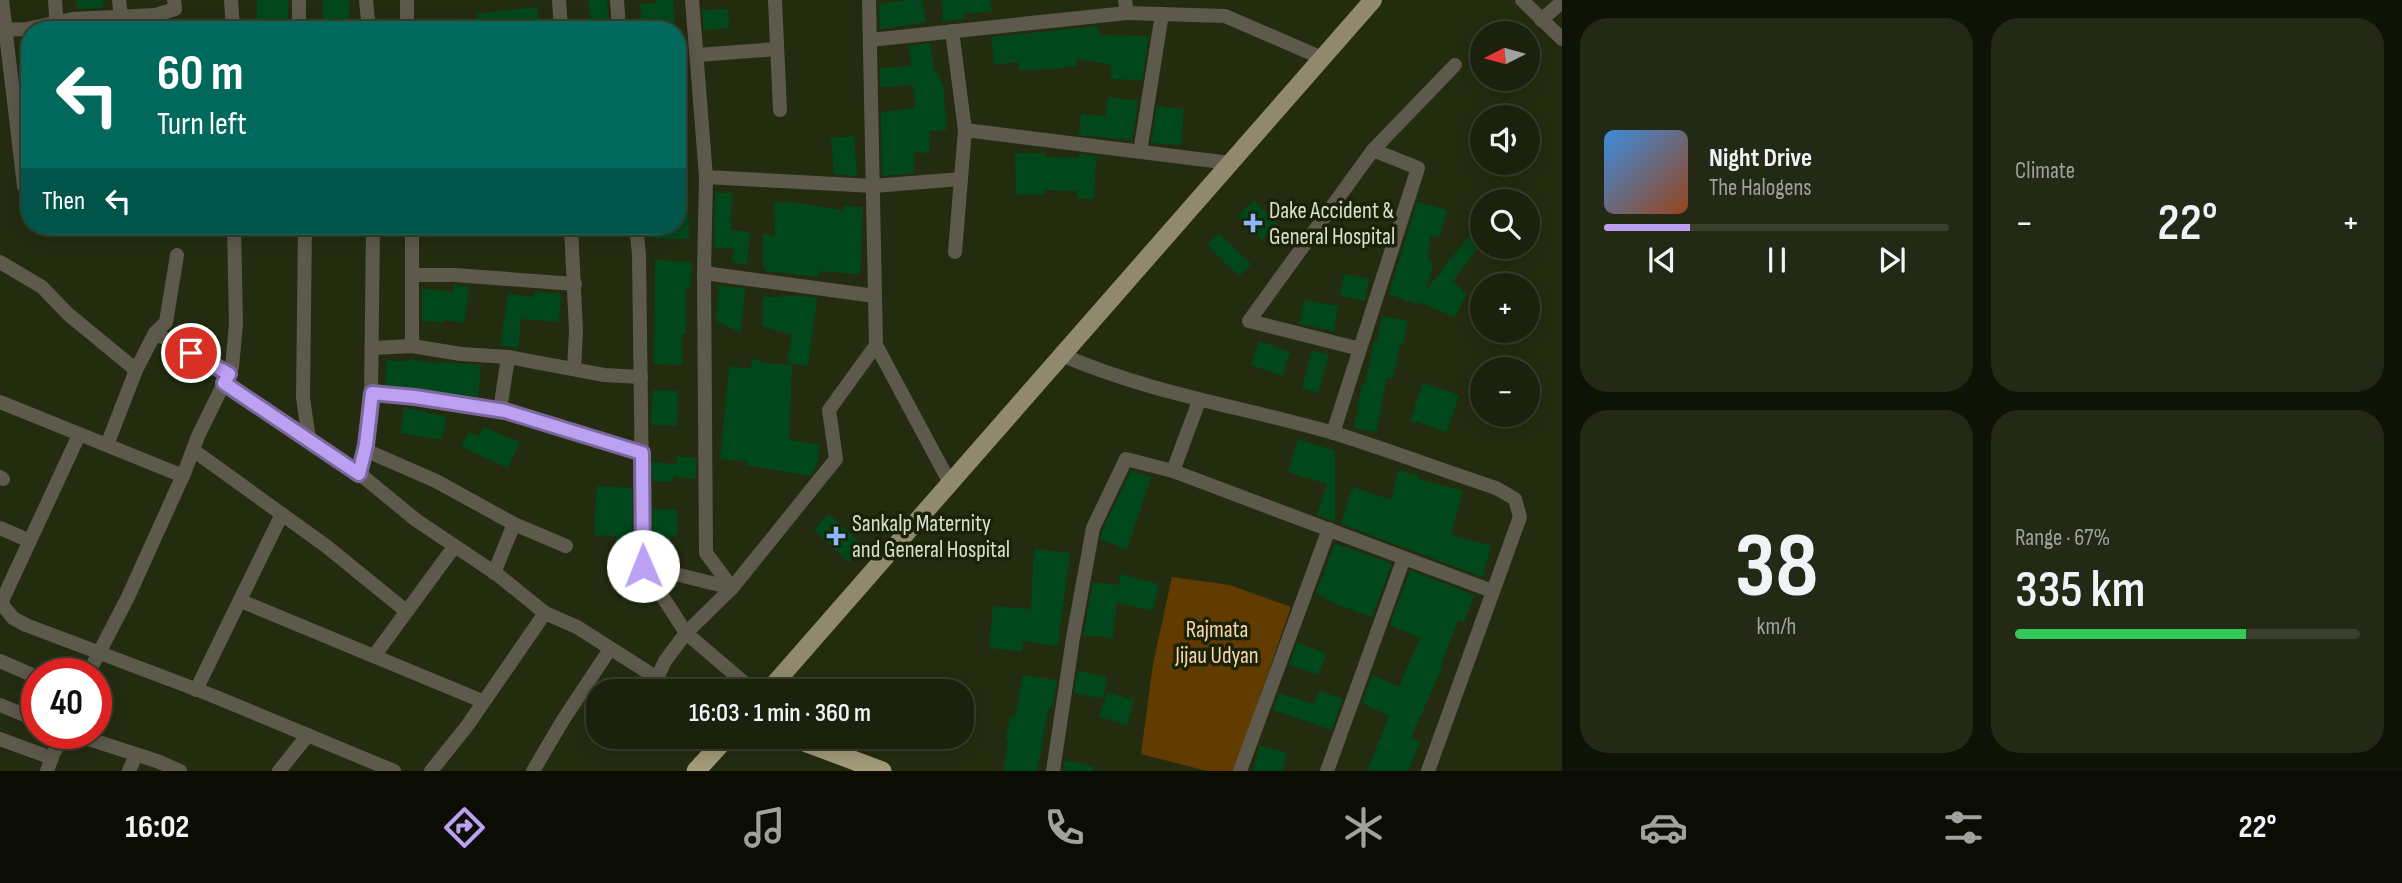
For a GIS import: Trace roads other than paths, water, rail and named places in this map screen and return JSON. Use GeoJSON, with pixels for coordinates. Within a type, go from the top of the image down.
{"type":"FeatureCollection","features":[{"type":"Feature","properties":{"kind":"highway"},"geometry":{"type":"LineString","coordinates":[[696,771],[716,749]]}},
{"type":"Feature","properties":{"kind":"highway"},"geometry":{"type":"LineString","coordinates":[[823,749],[882,771]]}},
{"type":"Feature","properties":{"kind":"main road"},"geometry":{"type":"LineString","coordinates":[[779,679],[1373,0]]}},
{"type":"Feature","properties":{"kind":"street"},"geometry":{"type":"LineString","coordinates":[[2,0],[3,30],[21,164]]}},
{"type":"Feature","properties":{"kind":"street"},"geometry":{"type":"LineString","coordinates":[[55,0],[56,21]]}},
{"type":"Feature","properties":{"kind":"street"},"geometry":{"type":"LineString","coordinates":[[119,0],[121,16]]}},
{"type":"Feature","properties":{"kind":"street"},"geometry":{"type":"LineString","coordinates":[[158,21],[175,9],[174,0]]}},
{"type":"Feature","properties":{"kind":"street"},"geometry":{"type":"LineString","coordinates":[[231,0],[232,21]]}},
{"type":"Feature","properties":{"kind":"street"},"geometry":{"type":"LineString","coordinates":[[299,0],[299,21]]}},
{"type":"Feature","properties":{"kind":"street"},"geometry":{"type":"LineString","coordinates":[[366,0],[368,21]]}},
{"type":"Feature","properties":{"kind":"street"},"geometry":{"type":"LineString","coordinates":[[407,21],[407,0],[422,0]]}},
{"type":"Feature","properties":{"kind":"street"},"geometry":{"type":"LineString","coordinates":[[559,0],[560,21]]}},
{"type":"Feature","properties":{"kind":"street"},"geometry":{"type":"LineString","coordinates":[[617,0],[618,21]]}},
{"type":"Feature","properties":{"kind":"street"},"geometry":{"type":"LineString","coordinates":[[692,0],[706,177],[706,554],[732,588]]}},
{"type":"Feature","properties":{"kind":"street"},"geometry":{"type":"LineString","coordinates":[[775,0],[780,110]]}},
{"type":"Feature","properties":{"kind":"street"},"geometry":{"type":"LineString","coordinates":[[869,0],[876,345],[950,484]]}},
{"type":"Feature","properties":{"kind":"street"},"geometry":{"type":"LineString","coordinates":[[1521,0],[1562,39]]}},
{"type":"Feature","properties":{"kind":"street"},"geometry":{"type":"LineString","coordinates":[[1541,20],[1562,2]]}},
{"type":"Feature","properties":{"kind":"street"},"geometry":{"type":"LineString","coordinates":[[870,40],[1126,7],[1162,14],[1225,16],[1322,58]]}},
{"type":"Feature","properties":{"kind":"street"},"geometry":{"type":"LineString","coordinates":[[1140,152],[1162,14]]}},
{"type":"Feature","properties":{"kind":"street"},"geometry":{"type":"LineString","coordinates":[[105,21],[121,16],[151,21]]}},
{"type":"Feature","properties":{"kind":"street"},"geometry":{"type":"LineString","coordinates":[[3,30],[21,29]]}},
{"type":"Feature","properties":{"kind":"street"},"geometry":{"type":"LineString","coordinates":[[952,31],[965,130],[955,252]]}},
{"type":"Feature","properties":{"kind":"street"},"geometry":{"type":"LineString","coordinates":[[697,55],[778,49]]}},
{"type":"Feature","properties":{"kind":"street"},"geometry":{"type":"LineString","coordinates":[[1360,349],[1249,321],[1373,149],[1455,65]]}},
{"type":"Feature","properties":{"kind":"street"},"geometry":{"type":"LineString","coordinates":[[965,130],[1230,163]]}},
{"type":"Feature","properties":{"kind":"street"},"geometry":{"type":"LineString","coordinates":[[1333,433],[1418,168],[1373,149]]}},
{"type":"Feature","properties":{"kind":"street"},"geometry":{"type":"LineString","coordinates":[[706,177],[873,187],[961,179]]}},
{"type":"Feature","properties":{"kind":"street"},"geometry":{"type":"LineString","coordinates":[[95,658],[128,597],[232,366],[236,324],[234,235]]}},
{"type":"Feature","properties":{"kind":"street"},"geometry":{"type":"LineString","coordinates":[[305,235],[303,398],[309,439]]}},
{"type":"Feature","properties":{"kind":"street"},"geometry":{"type":"LineString","coordinates":[[359,474],[365,450],[372,393],[373,235]]}},
{"type":"Feature","properties":{"kind":"street"},"geometry":{"type":"LineString","coordinates":[[411,346],[412,235]]}},
{"type":"Feature","properties":{"kind":"street"},"geometry":{"type":"LineString","coordinates":[[572,235],[575,284],[574,369]]}},
{"type":"Feature","properties":{"kind":"street"},"geometry":{"type":"LineString","coordinates":[[637,235],[643,566],[686,633],[740,679]]}},
{"type":"Feature","properties":{"kind":"street"},"geometry":{"type":"LineString","coordinates":[[107,445],[136,370],[155,333],[166,322],[177,255]]}},
{"type":"Feature","properties":{"kind":"street"},"geometry":{"type":"LineString","coordinates":[[0,262],[42,287],[68,314],[136,370]]}},
{"type":"Feature","properties":{"kind":"street"},"geometry":{"type":"LineString","coordinates":[[704,273],[875,296]]}},
{"type":"Feature","properties":{"kind":"street"},"geometry":{"type":"LineString","coordinates":[[412,275],[455,275],[575,284]]}},
{"type":"Feature","properties":{"kind":"street"},"geometry":{"type":"LineString","coordinates":[[155,333],[226,379],[359,474],[454,547],[494,572],[545,613],[577,627],[610,649],[647,679]]}},
{"type":"Feature","properties":{"kind":"street"},"geometry":{"type":"LineString","coordinates":[[657,679],[665,661],[686,633],[732,588],[836,459],[829,410],[876,345]]}},
{"type":"Feature","properties":{"kind":"street"},"geometry":{"type":"LineString","coordinates":[[372,348],[411,346],[461,354],[508,357],[604,374],[640,377]]}},
{"type":"Feature","properties":{"kind":"street"},"geometry":{"type":"LineString","coordinates":[[1062,355],[1102,372],[1199,401],[1333,433],[1496,488],[1515,499],[1520,517],[1428,771]]}},
{"type":"Feature","properties":{"kind":"street"},"geometry":{"type":"LineString","coordinates":[[500,410],[508,357]]}},
{"type":"Feature","properties":{"kind":"street"},"geometry":{"type":"LineString","coordinates":[[372,393],[500,410],[642,453]]}},
{"type":"Feature","properties":{"kind":"street"},"geometry":{"type":"LineString","coordinates":[[1173,471],[1199,401]]}},
{"type":"Feature","properties":{"kind":"street"},"geometry":{"type":"LineString","coordinates":[[0,402],[183,476]]}},
{"type":"Feature","properties":{"kind":"street"},"geometry":{"type":"LineString","coordinates":[[79,435],[1,603],[13,618],[394,771]]}},
{"type":"Feature","properties":{"kind":"street"},"geometry":{"type":"LineString","coordinates":[[193,450],[326,546],[406,611]]}},
{"type":"Feature","properties":{"kind":"street"},"geometry":{"type":"LineString","coordinates":[[365,450],[436,481],[514,524],[566,546]]}},
{"type":"Feature","properties":{"kind":"street"},"geometry":{"type":"LineString","coordinates":[[1053,771],[1093,528],[1126,459],[1173,471],[1492,591]]}},
{"type":"Feature","properties":{"kind":"street"},"geometry":{"type":"LineString","coordinates":[[196,690],[282,514]]}},
{"type":"Feature","properties":{"kind":"street"},"geometry":{"type":"LineString","coordinates":[[494,572],[514,524]]}},
{"type":"Feature","properties":{"kind":"street"},"geometry":{"type":"LineString","coordinates":[[0,528],[30,541]]}},
{"type":"Feature","properties":{"kind":"street"},"geometry":{"type":"LineString","coordinates":[[1240,771],[1329,529]]}},
{"type":"Feature","properties":{"kind":"street"},"geometry":{"type":"LineString","coordinates":[[374,656],[454,547]]}},
{"type":"Feature","properties":{"kind":"street"},"geometry":{"type":"LineString","coordinates":[[1327,771],[1404,558]]}},
{"type":"Feature","properties":{"kind":"street"},"geometry":{"type":"LineString","coordinates":[[643,566],[732,588]]}},
{"type":"Feature","properties":{"kind":"street"},"geometry":{"type":"LineString","coordinates":[[241,601],[482,701]]}},
{"type":"Feature","properties":{"kind":"street"},"geometry":{"type":"LineString","coordinates":[[431,771],[467,726],[545,613]]}},
{"type":"Feature","properties":{"kind":"street"},"geometry":{"type":"LineString","coordinates":[[533,771],[610,649]]}},
{"type":"Feature","properties":{"kind":"street"},"geometry":{"type":"LineString","coordinates":[[0,662],[21,671]]}},
{"type":"Feature","properties":{"kind":"street"},"geometry":{"type":"LineString","coordinates":[[0,705],[21,714]]}},
{"type":"Feature","properties":{"kind":"street"},"geometry":{"type":"LineString","coordinates":[[279,771],[308,735]]}},
{"type":"Feature","properties":{"kind":"street"},"geometry":{"type":"LineString","coordinates":[[0,739],[50,764]]}},
{"type":"Feature","properties":{"kind":"street"},"geometry":{"type":"LineString","coordinates":[[112,747],[180,771]]}},
{"type":"Feature","properties":{"kind":"street"},"geometry":{"type":"LineString","coordinates":[[130,771],[136,755]]}},
{"type":"Feature","properties":{"kind":"place","name":"Dake Accident & General Hospital"},"geometry":{"type":"Point","coordinates":[1253,223]}},
{"type":"Feature","properties":{"kind":"place","name":"Sankalp Maternity and General Hospital"},"geometry":{"type":"Point","coordinates":[836,536]}},
{"type":"Feature","properties":{"kind":"park label","name":"Rajmata Jijau Udyan"},"geometry":{"type":"Point","coordinates":[1217,642]}}]}
